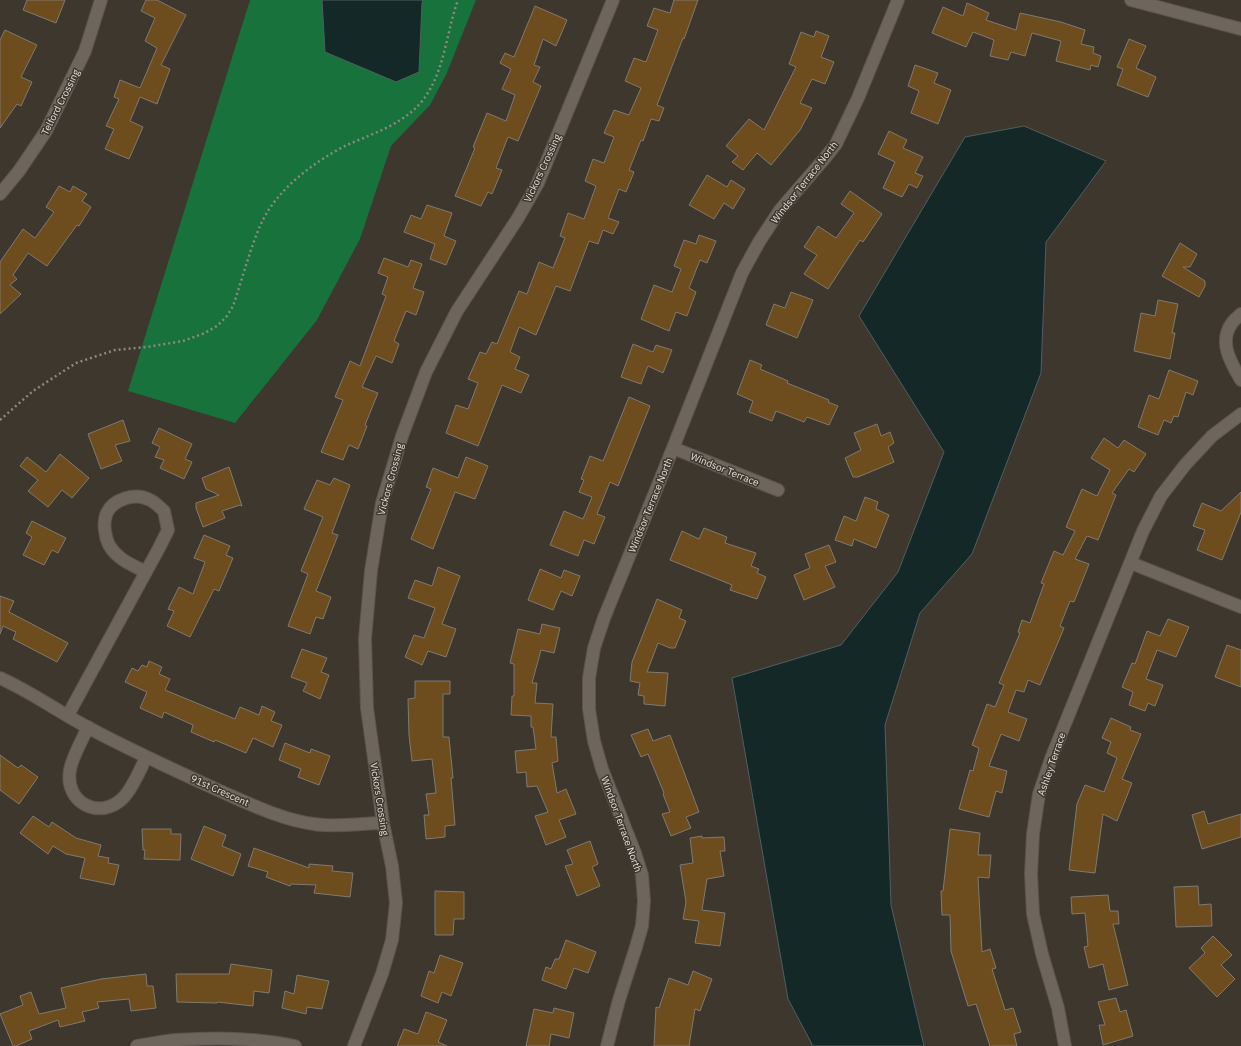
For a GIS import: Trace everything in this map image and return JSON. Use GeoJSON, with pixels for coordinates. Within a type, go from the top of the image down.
{"type":"FeatureCollection","features":[{"type":"Feature","properties":{"kind":"street","name":"Telford Crossing"},"geometry":{"type":"LineString","coordinates":[[0,194],[19,171],[46,131],[84,51],[101,0]]}},
{"type":"Feature","properties":{"kind":"street","name":"Vickors Crossing"},"geometry":{"type":"LineString","coordinates":[[354,1046],[382,974],[392,940],[396,903],[392,866],[383,823],[367,708],[365,640],[371,571],[382,503],[402,436],[426,372],[457,311],[518,218],[538,183],[613,0]]}},
{"type":"Feature","properties":{"kind":"street","name":"Windsor Terrace North"},"geometry":{"type":"LineString","coordinates":[[607,1046],[619,1000],[642,926],[644,901],[642,875],[635,853],[602,769],[594,741],[589,709],[589,678],[594,648],[604,618],[742,274],[759,242],[780,210],[836,144],[858,98],[898,0]]}},
{"type":"Feature","properties":{"kind":"street"},"geometry":{"type":"LineString","coordinates":[[1131,0],[1241,29]]}},
{"type":"Feature","properties":{"kind":"street"},"geometry":{"type":"LineString","coordinates":[[1241,314],[1231,323],[1226,336],[1226,349],[1231,364],[1241,380]]}},
{"type":"Feature","properties":{"kind":"street","name":"Ashley Terrace"},"geometry":{"type":"LineString","coordinates":[[1065,1046],[1058,1008],[1042,954],[1033,914],[1031,874],[1033,834],[1039,794],[1052,756],[1143,531],[1161,496],[1185,465],[1207,442],[1241,414]]}},
{"type":"Feature","properties":{"kind":"street","name":"Windsor Terrace"},"geometry":{"type":"LineString","coordinates":[[673,448],[778,490]]}},
{"type":"Feature","properties":{"kind":"street"},"geometry":{"type":"LineString","coordinates":[[68,715],[146,572],[168,530],[164,511],[150,499],[134,496],[116,502],[106,515],[104,529],[109,545],[121,558],[146,572]]}},
{"type":"Feature","properties":{"kind":"street"},"geometry":{"type":"LineString","coordinates":[[1130,563],[1241,607]]}},
{"type":"Feature","properties":{"kind":"street","name":"91st Crescent"},"geometry":{"type":"LineString","coordinates":[[0,678],[146,758],[245,802],[286,817],[313,824],[338,826],[383,823]]}},
{"type":"Feature","properties":{"kind":"street"},"geometry":{"type":"LineString","coordinates":[[88,727],[70,769],[69,783],[74,796],[86,806],[101,809],[111,806],[123,798],[146,758]]}},
{"type":"Feature","properties":{"kind":"street"},"geometry":{"type":"LineString","coordinates":[[137,1046],[176,1040],[228,1039],[279,1043],[296,1046]]}},
{"type":"Feature","properties":{"kind":"path"},"geometry":{"type":"LineString","coordinates":[[0,420],[33,391],[76,363],[114,350],[147,347],[184,341],[218,326],[233,306],[260,225],[269,209],[289,186],[326,157],[345,146],[396,123],[410,114],[423,100],[432,86],[440,67],[458,0]]}},
{"type":"Feature","properties":{"kind":"green space"},"geometry":{"type":"Polygon","coordinates":[[[250,0],[476,0],[446,75],[430,105],[391,146],[360,239],[317,320],[235,423],[128,391],[250,0]]]}},
{"type":"Feature","properties":{"kind":"water"},"geometry":{"type":"Polygon","coordinates":[[[322,0],[423,0],[419,72],[396,82],[325,52],[322,0]]]}},
{"type":"Feature","properties":{"kind":"water"},"geometry":{"type":"Polygon","coordinates":[[[1024,126],[1106,161],[1046,242],[1041,373],[972,554],[920,613],[885,725],[891,905],[924,1046],[813,1046],[788,999],[732,678],[841,645],[898,572],[944,452],[859,316],[965,137],[1024,126]]]}},
{"type":"Feature","properties":{"kind":"building"},"geometry":{"type":"Polygon","coordinates":[[[27,0],[65,0],[56,23],[23,10],[27,0]]]}},
{"type":"Feature","properties":{"kind":"building"},"geometry":{"type":"Polygon","coordinates":[[[146,0],[157,0],[186,15],[161,65],[170,69],[157,104],[140,97],[130,121],[143,127],[129,159],[105,149],[114,129],[106,126],[119,99],[114,97],[120,80],[140,88],[157,48],[145,41],[155,18],[141,11],[146,0]]]}},
{"type":"Feature","properties":{"kind":"building"},"geometry":{"type":"Polygon","coordinates":[[[674,0],[698,0],[657,105],[664,108],[659,121],[651,119],[643,141],[641,140],[629,170],[634,172],[626,192],[619,189],[608,218],[619,222],[613,234],[603,230],[598,244],[589,241],[570,291],[556,286],[536,335],[519,327],[510,352],[520,357],[515,369],[529,375],[521,393],[502,385],[478,446],[446,433],[456,405],[468,409],[478,383],[468,379],[480,352],[486,354],[492,342],[497,344],[519,291],[527,294],[539,262],[553,268],[565,238],[560,236],[568,213],[584,219],[596,186],[585,181],[593,159],[604,163],[614,137],[604,133],[614,110],[629,115],[641,88],[625,81],[634,58],[646,62],[658,30],[647,26],[654,8],[670,13],[674,0]]]}},
{"type":"Feature","properties":{"kind":"building"},"geometry":{"type":"Polygon","coordinates":[[[967,3],[989,13],[986,20],[1016,30],[1020,13],[1061,22],[1085,30],[1081,44],[1094,47],[1093,53],[1101,56],[1098,67],[1091,65],[1090,70],[1056,61],[1061,41],[1032,33],[1025,56],[1011,52],[1008,60],[990,56],[994,40],[973,32],[966,47],[932,33],[943,7],[963,16],[967,3]]]}},
{"type":"Feature","properties":{"kind":"building"},"geometry":{"type":"Polygon","coordinates":[[[535,6],[567,20],[556,46],[543,39],[534,65],[540,67],[533,82],[541,86],[518,141],[508,137],[496,168],[502,170],[492,194],[488,192],[481,206],[455,196],[475,148],[473,147],[487,113],[506,121],[515,95],[502,89],[511,69],[500,63],[505,53],[514,57],[535,6]]]}},
{"type":"Feature","properties":{"kind":"building"},"geometry":{"type":"Polygon","coordinates":[[[5,30],[37,45],[21,77],[32,82],[21,106],[17,104],[0,128],[0,40],[5,30]]]}},
{"type":"Feature","properties":{"kind":"building"},"geometry":{"type":"Polygon","coordinates":[[[816,31],[829,36],[821,57],[834,62],[825,84],[812,79],[800,103],[812,108],[800,130],[771,165],[757,153],[743,170],[732,162],[738,156],[726,146],[749,119],[764,130],[796,67],[789,64],[801,32],[814,37],[816,31]]]}},
{"type":"Feature","properties":{"kind":"building"},"geometry":{"type":"Polygon","coordinates":[[[1129,39],[1146,46],[1136,68],[1156,77],[1148,97],[1117,85],[1123,69],[1117,67],[1129,39]]]}},
{"type":"Feature","properties":{"kind":"building"},"geometry":{"type":"Polygon","coordinates":[[[915,65],[938,73],[934,83],[951,90],[938,124],[911,113],[919,91],[908,86],[915,65]]]}},
{"type":"Feature","properties":{"kind":"building"},"geometry":{"type":"Polygon","coordinates":[[[889,131],[907,140],[903,148],[923,157],[915,173],[923,176],[917,188],[909,184],[902,197],[883,188],[895,162],[878,154],[889,131]]]}},
{"type":"Feature","properties":{"kind":"building"},"geometry":{"type":"Polygon","coordinates":[[[707,175],[727,187],[731,180],[745,189],[733,209],[724,203],[714,219],[689,205],[707,175]]]}},
{"type":"Feature","properties":{"kind":"building"},"geometry":{"type":"Polygon","coordinates":[[[59,186],[70,192],[73,186],[87,194],[82,201],[91,207],[79,226],[77,225],[47,266],[28,253],[13,275],[17,279],[10,285],[21,294],[0,314],[0,262],[23,229],[35,238],[54,212],[46,207],[59,186]]]}},
{"type":"Feature","properties":{"kind":"building"},"geometry":{"type":"Polygon","coordinates":[[[850,191],[882,214],[863,242],[860,240],[828,289],[804,274],[817,255],[804,247],[818,226],[836,238],[854,213],[841,204],[850,191]]]}},
{"type":"Feature","properties":{"kind":"building"},"geometry":{"type":"Polygon","coordinates":[[[427,205],[452,213],[444,236],[456,241],[446,265],[430,259],[435,244],[404,232],[411,215],[421,219],[427,205]]]}},
{"type":"Feature","properties":{"kind":"building"},"geometry":{"type":"Polygon","coordinates":[[[699,235],[716,241],[707,263],[700,260],[689,288],[696,292],[687,316],[676,312],[669,331],[641,319],[654,285],[672,292],[681,269],[674,266],[684,240],[696,244],[699,235]]]}},
{"type":"Feature","properties":{"kind":"building"},"geometry":{"type":"Polygon","coordinates":[[[1180,243],[1197,254],[1190,267],[1183,267],[1205,281],[1205,286],[1199,297],[1162,276],[1180,243]]]}},
{"type":"Feature","properties":{"kind":"building"},"geometry":{"type":"Polygon","coordinates":[[[384,258],[408,267],[411,260],[422,264],[413,288],[424,292],[416,315],[406,311],[394,341],[399,344],[392,363],[376,356],[362,387],[378,393],[365,425],[367,426],[358,449],[349,445],[343,460],[321,452],[343,400],[335,397],[350,361],[360,366],[386,296],[382,294],[388,277],[378,273],[384,258]]]}},
{"type":"Feature","properties":{"kind":"building"},"geometry":{"type":"Polygon","coordinates":[[[791,292],[813,300],[797,338],[766,325],[774,304],[785,308],[791,292]]]}},
{"type":"Feature","properties":{"kind":"building"},"geometry":{"type":"Polygon","coordinates":[[[1158,300],[1178,304],[1172,333],[1175,333],[1170,359],[1134,351],[1141,313],[1155,316],[1158,300]]]}},
{"type":"Feature","properties":{"kind":"building"},"geometry":{"type":"Polygon","coordinates":[[[633,344],[653,352],[656,345],[672,350],[663,373],[648,366],[641,384],[621,377],[633,344]]]}},
{"type":"Feature","properties":{"kind":"building"},"geometry":{"type":"Polygon","coordinates":[[[750,360],[762,365],[760,369],[788,381],[787,383],[829,400],[828,402],[838,406],[829,425],[807,417],[804,422],[776,411],[772,421],[749,412],[753,401],[737,394],[750,360]]]}},
{"type":"Feature","properties":{"kind":"building"},"geometry":{"type":"Polygon","coordinates":[[[1169,370],[1198,381],[1193,395],[1186,392],[1178,417],[1174,416],[1171,423],[1164,420],[1158,435],[1138,427],[1149,395],[1159,399],[1169,370]]]}},
{"type":"Feature","properties":{"kind":"building"},"geometry":{"type":"Polygon","coordinates":[[[629,397],[650,406],[618,486],[610,482],[597,514],[605,517],[594,544],[584,540],[578,556],[550,545],[564,511],[583,519],[592,497],[579,492],[584,480],[581,479],[590,456],[603,461],[629,397]]]}},
{"type":"Feature","properties":{"kind":"building"},"geometry":{"type":"Polygon","coordinates":[[[123,420],[130,441],[115,445],[122,461],[101,469],[88,434],[123,420]]]}},
{"type":"Feature","properties":{"kind":"building"},"geometry":{"type":"Polygon","coordinates":[[[877,424],[881,436],[890,432],[894,443],[888,447],[894,462],[858,477],[853,477],[845,458],[861,450],[854,433],[877,424]]]}},
{"type":"Feature","properties":{"kind":"building"},"geometry":{"type":"Polygon","coordinates":[[[159,428],[192,444],[185,459],[192,462],[184,479],[160,468],[164,460],[155,457],[160,447],[152,443],[159,428]]]}},
{"type":"Feature","properties":{"kind":"building"},"geometry":{"type":"Polygon","coordinates":[[[1104,438],[1118,448],[1124,440],[1146,454],[1134,472],[1129,469],[1112,493],[1116,495],[1098,540],[1087,536],[1075,559],[1089,564],[1074,602],[1070,601],[1060,626],[1064,628],[1040,685],[1028,680],[1024,692],[1016,690],[1008,712],[1027,719],[1019,741],[1001,734],[989,766],[1007,771],[1002,793],[996,791],[989,817],[959,809],[970,770],[973,771],[979,748],[972,745],[987,704],[995,707],[1004,685],[999,683],[1020,633],[1018,632],[1022,620],[1030,623],[1044,584],[1041,583],[1054,551],[1063,555],[1075,531],[1066,527],[1082,489],[1097,496],[1110,470],[1091,458],[1104,438]]]}},
{"type":"Feature","properties":{"kind":"building"},"geometry":{"type":"Polygon","coordinates":[[[60,454],[89,478],[72,498],[62,490],[48,507],[28,491],[38,480],[20,466],[27,457],[46,472],[60,454]]]}},
{"type":"Feature","properties":{"kind":"building"},"geometry":{"type":"Polygon","coordinates":[[[466,457],[488,466],[475,499],[455,492],[433,549],[411,539],[431,489],[426,487],[433,468],[458,478],[466,457]]]}},
{"type":"Feature","properties":{"kind":"building"},"geometry":{"type":"Polygon","coordinates":[[[229,467],[242,506],[240,505],[222,511],[225,518],[203,527],[196,508],[196,503],[219,495],[206,489],[202,478],[229,467]]]}},
{"type":"Feature","properties":{"kind":"building"},"geometry":{"type":"Polygon","coordinates":[[[334,478],[350,485],[332,533],[338,535],[316,591],[331,597],[323,619],[316,617],[310,634],[288,626],[308,574],[301,571],[323,517],[304,509],[317,480],[330,485],[334,478]]]}},
{"type":"Feature","properties":{"kind":"building"},"geometry":{"type":"Polygon","coordinates":[[[1241,492],[1241,512],[1222,560],[1197,550],[1205,530],[1193,526],[1202,503],[1221,511],[1241,492]]]}},
{"type":"Feature","properties":{"kind":"building"},"geometry":{"type":"Polygon","coordinates":[[[865,497],[878,502],[876,509],[889,515],[876,548],[854,539],[852,546],[835,540],[844,516],[856,521],[865,497]]]}},
{"type":"Feature","properties":{"kind":"building"},"geometry":{"type":"Polygon","coordinates":[[[32,521],[66,538],[58,553],[52,550],[44,565],[23,555],[32,537],[26,533],[32,521]]]}},
{"type":"Feature","properties":{"kind":"building"},"geometry":{"type":"Polygon","coordinates":[[[704,528],[727,537],[725,543],[756,553],[751,566],[759,569],[757,573],[766,577],[757,599],[730,590],[732,585],[670,560],[682,531],[699,539],[704,528]]]}},
{"type":"Feature","properties":{"kind":"building"},"geometry":{"type":"Polygon","coordinates":[[[204,535],[230,546],[226,555],[233,558],[219,591],[214,589],[190,637],[167,626],[174,611],[168,609],[179,587],[193,594],[205,562],[194,558],[204,535]]]}},
{"type":"Feature","properties":{"kind":"building"},"geometry":{"type":"Polygon","coordinates":[[[829,545],[836,562],[825,566],[835,587],[804,600],[794,575],[810,568],[805,554],[829,545]]]}},
{"type":"Feature","properties":{"kind":"building"},"geometry":{"type":"Polygon","coordinates":[[[438,567],[460,576],[442,624],[456,629],[446,657],[428,651],[422,665],[405,657],[414,635],[424,638],[435,608],[408,598],[415,580],[432,586],[438,567]]]}},
{"type":"Feature","properties":{"kind":"building"},"geometry":{"type":"Polygon","coordinates":[[[540,569],[561,578],[564,570],[580,576],[572,596],[561,591],[553,610],[528,600],[540,569]]]}},
{"type":"Feature","properties":{"kind":"building"},"geometry":{"type":"Polygon","coordinates":[[[0,596],[14,601],[9,612],[68,643],[57,662],[13,639],[16,632],[3,626],[0,634],[0,596]]]}},
{"type":"Feature","properties":{"kind":"building"},"geometry":{"type":"Polygon","coordinates":[[[657,599],[682,610],[679,618],[686,621],[675,648],[670,648],[658,643],[647,672],[668,673],[665,706],[644,704],[644,696],[638,695],[640,683],[630,681],[632,662],[657,599]]]}},
{"type":"Feature","properties":{"kind":"building"},"geometry":{"type":"Polygon","coordinates":[[[1168,619],[1189,627],[1176,657],[1157,650],[1146,679],[1163,685],[1155,706],[1148,703],[1145,711],[1129,705],[1133,692],[1122,687],[1132,663],[1135,664],[1147,631],[1160,636],[1168,619]]]}},
{"type":"Feature","properties":{"kind":"building"},"geometry":{"type":"Polygon","coordinates":[[[542,624],[560,628],[554,653],[541,650],[532,683],[537,683],[535,703],[553,704],[551,737],[556,737],[558,761],[552,763],[557,793],[566,789],[576,814],[559,820],[566,837],[546,845],[535,816],[548,812],[537,786],[527,787],[526,772],[517,773],[515,751],[536,749],[533,727],[531,727],[531,716],[511,715],[512,696],[514,696],[514,664],[510,663],[518,629],[540,634],[542,624]]]}},
{"type":"Feature","properties":{"kind":"building"},"geometry":{"type":"Polygon","coordinates":[[[1227,645],[1241,650],[1241,687],[1215,677],[1227,645]]]}},
{"type":"Feature","properties":{"kind":"building"},"geometry":{"type":"Polygon","coordinates":[[[302,649],[327,658],[321,672],[329,675],[320,699],[303,691],[307,683],[291,677],[302,649]]]}},
{"type":"Feature","properties":{"kind":"building"},"geometry":{"type":"Polygon","coordinates":[[[149,661],[162,667],[159,674],[170,679],[165,690],[235,719],[240,707],[259,715],[262,706],[275,712],[271,721],[282,725],[273,747],[253,738],[246,753],[191,732],[193,725],[164,712],[162,718],[140,708],[147,692],[125,682],[132,668],[138,671],[142,665],[147,667],[149,661]]]}},
{"type":"Feature","properties":{"kind":"building"},"geometry":{"type":"Polygon","coordinates":[[[415,681],[450,681],[450,694],[443,694],[443,737],[449,737],[453,778],[451,778],[455,825],[445,826],[445,837],[426,839],[424,815],[429,815],[426,794],[436,793],[432,759],[412,761],[409,735],[408,699],[415,698],[415,681]]]}},
{"type":"Feature","properties":{"kind":"building"},"geometry":{"type":"Polygon","coordinates":[[[1111,718],[1131,727],[1130,730],[1141,734],[1122,779],[1132,783],[1117,821],[1103,814],[1095,873],[1069,870],[1077,804],[1085,785],[1104,792],[1117,758],[1107,753],[1111,742],[1102,738],[1111,718]]]}},
{"type":"Feature","properties":{"kind":"building"},"geometry":{"type":"Polygon","coordinates":[[[648,729],[653,741],[670,735],[699,812],[686,817],[691,828],[671,836],[662,814],[670,812],[663,794],[664,793],[648,754],[641,757],[631,735],[648,729]]]}},
{"type":"Feature","properties":{"kind":"building"},"geometry":{"type":"Polygon","coordinates":[[[285,743],[310,753],[311,749],[330,756],[319,785],[298,777],[301,769],[279,760],[285,743]]]}},
{"type":"Feature","properties":{"kind":"building"},"geometry":{"type":"Polygon","coordinates":[[[0,755],[18,768],[21,765],[38,777],[19,804],[0,790],[0,755]]]}},
{"type":"Feature","properties":{"kind":"building"},"geometry":{"type":"Polygon","coordinates":[[[1204,811],[1208,824],[1241,814],[1241,837],[1202,849],[1192,815],[1204,811]]]}},
{"type":"Feature","properties":{"kind":"building"},"geometry":{"type":"Polygon","coordinates":[[[33,816],[49,827],[52,822],[76,838],[101,845],[98,856],[109,858],[108,863],[119,865],[114,885],[80,878],[85,858],[66,854],[53,846],[48,854],[20,833],[33,816]]]}},
{"type":"Feature","properties":{"kind":"building"},"geometry":{"type":"Polygon","coordinates":[[[204,826],[226,835],[222,846],[241,854],[233,876],[191,859],[204,826]]]}},
{"type":"Feature","properties":{"kind":"building"},"geometry":{"type":"Polygon","coordinates":[[[142,829],[171,829],[171,834],[181,834],[180,860],[144,859],[145,850],[143,850],[142,829]]]}},
{"type":"Feature","properties":{"kind":"building"},"geometry":{"type":"Polygon","coordinates":[[[950,829],[980,833],[978,855],[991,855],[989,878],[978,877],[982,952],[990,949],[996,968],[992,969],[1005,1010],[1013,1008],[1021,1032],[1014,1034],[1017,1046],[990,1046],[976,1004],[968,1006],[951,951],[950,915],[942,915],[941,891],[943,891],[950,829]]]}},
{"type":"Feature","properties":{"kind":"building"},"geometry":{"type":"Polygon","coordinates":[[[702,836],[702,838],[724,837],[725,851],[720,851],[724,876],[707,879],[702,910],[725,913],[720,946],[695,943],[699,921],[683,919],[686,902],[680,865],[693,863],[690,838],[702,836]]]}},
{"type":"Feature","properties":{"kind":"building"},"geometry":{"type":"Polygon","coordinates":[[[590,841],[598,864],[592,867],[600,886],[577,896],[565,866],[573,864],[567,850],[590,841]]]}},
{"type":"Feature","properties":{"kind":"building"},"geometry":{"type":"Polygon","coordinates":[[[254,848],[309,868],[309,864],[333,866],[332,871],[353,873],[350,897],[314,893],[316,885],[291,884],[290,886],[266,877],[268,872],[248,866],[254,848]]]}},
{"type":"Feature","properties":{"kind":"building"},"geometry":{"type":"Polygon","coordinates":[[[1198,886],[1199,905],[1211,904],[1212,926],[1176,927],[1174,887],[1198,886]]]}},
{"type":"Feature","properties":{"kind":"building"},"geometry":{"type":"Polygon","coordinates":[[[435,891],[464,892],[464,919],[454,919],[453,935],[435,935],[435,891]]]}},
{"type":"Feature","properties":{"kind":"building"},"geometry":{"type":"Polygon","coordinates":[[[1108,895],[1110,911],[1118,911],[1119,924],[1113,924],[1128,985],[1109,990],[1103,964],[1089,968],[1084,947],[1088,946],[1085,913],[1072,914],[1071,897],[1108,895]]]}},
{"type":"Feature","properties":{"kind":"building"},"geometry":{"type":"Polygon","coordinates":[[[1213,936],[1232,955],[1221,965],[1235,979],[1217,997],[1189,968],[1205,953],[1201,948],[1213,936]]]}},
{"type":"Feature","properties":{"kind":"building"},"geometry":{"type":"Polygon","coordinates":[[[566,940],[596,952],[588,973],[574,968],[566,989],[542,980],[546,967],[551,969],[555,959],[559,959],[566,940]]]}},
{"type":"Feature","properties":{"kind":"building"},"geometry":{"type":"Polygon","coordinates":[[[440,955],[463,963],[451,996],[442,992],[438,1003],[421,996],[429,971],[434,973],[440,955]]]}},
{"type":"Feature","properties":{"kind":"building"},"geometry":{"type":"Polygon","coordinates":[[[231,964],[272,970],[269,993],[254,991],[253,1006],[217,1002],[177,1002],[176,974],[229,974],[231,964]]]}},
{"type":"Feature","properties":{"kind":"building"},"geometry":{"type":"Polygon","coordinates":[[[693,971],[712,979],[700,1011],[695,1009],[689,1046],[654,1046],[656,1007],[659,1008],[669,978],[688,985],[693,971]]]}},
{"type":"Feature","properties":{"kind":"building"},"geometry":{"type":"Polygon","coordinates":[[[146,974],[147,986],[153,986],[156,1008],[131,1011],[129,999],[97,1002],[99,1008],[82,1012],[85,1021],[60,1027],[58,1020],[29,1031],[32,1039],[16,1046],[13,1046],[0,1014],[23,1005],[20,996],[31,992],[39,1014],[66,1008],[61,988],[101,979],[146,974]]]}},
{"type":"Feature","properties":{"kind":"building"},"geometry":{"type":"Polygon","coordinates":[[[297,975],[329,981],[322,1009],[307,1007],[306,1014],[282,1008],[285,991],[294,994],[297,975]]]}},
{"type":"Feature","properties":{"kind":"building"},"geometry":{"type":"Polygon","coordinates":[[[1116,998],[1120,1012],[1126,1010],[1133,1036],[1103,1045],[1099,1025],[1105,1025],[1098,1002],[1116,998]]]}},
{"type":"Feature","properties":{"kind":"building"},"geometry":{"type":"Polygon","coordinates":[[[554,1008],[574,1013],[569,1038],[551,1034],[549,1046],[526,1046],[534,1009],[553,1013],[554,1008]]]}},
{"type":"Feature","properties":{"kind":"building"},"geometry":{"type":"Polygon","coordinates":[[[426,1012],[447,1020],[438,1042],[447,1046],[397,1046],[404,1029],[418,1034],[426,1012]]]}}]}
